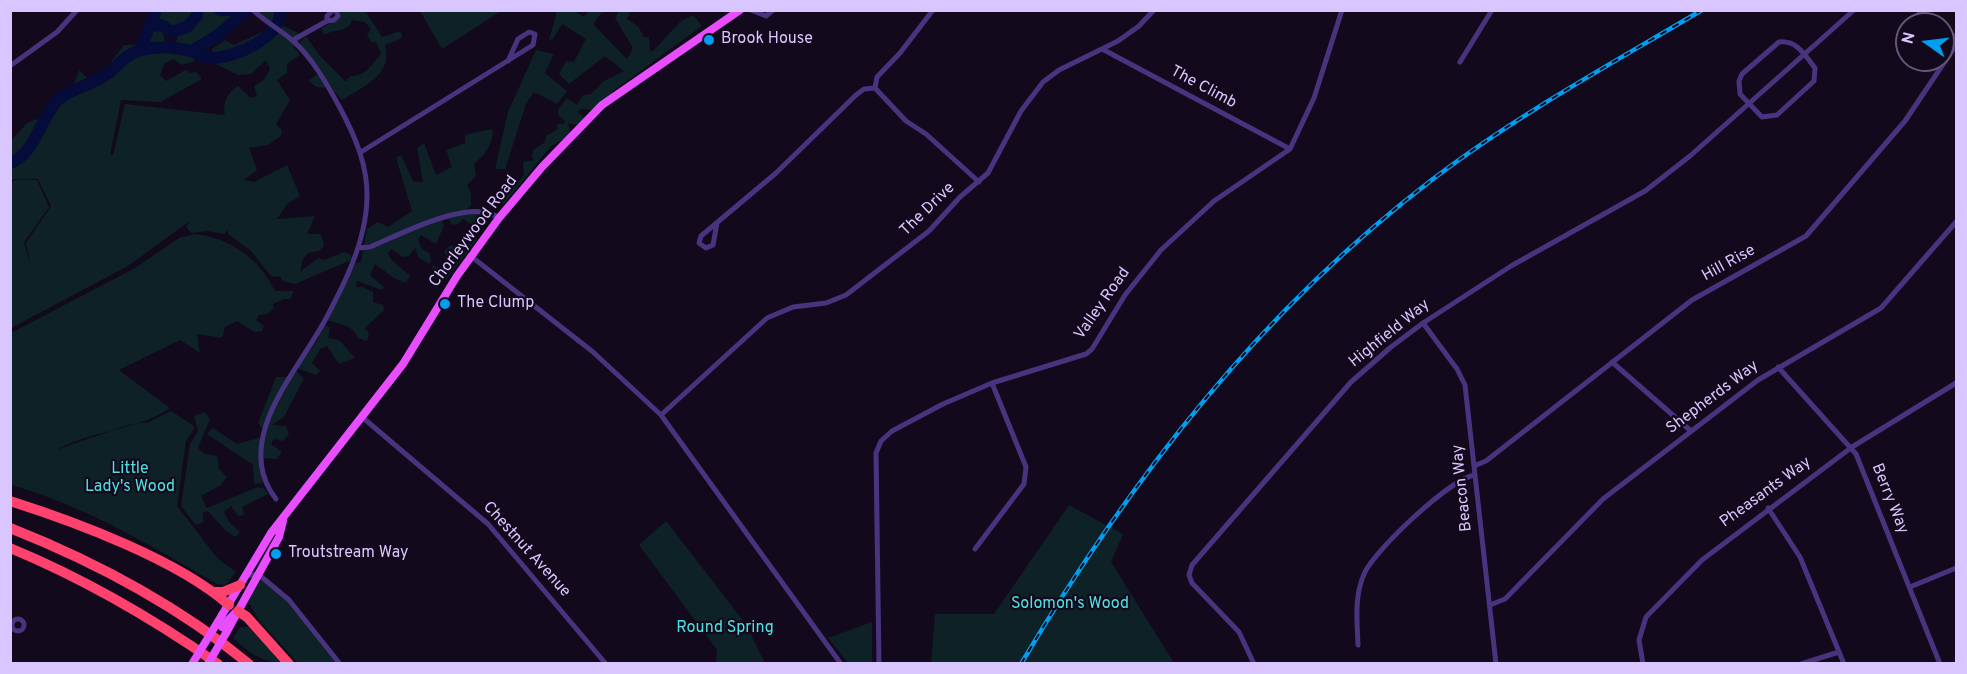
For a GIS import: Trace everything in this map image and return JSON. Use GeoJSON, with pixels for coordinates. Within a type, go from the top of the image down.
{"type":"FeatureCollection","features":[{"type":"Feature","properties":{"kind":"highway"},"geometry":{"type":"LineString","coordinates":[[10,501],[129,547],[213,592],[247,617],[289,663]]}},
{"type":"Feature","properties":{"kind":"highway"},"geometry":{"type":"LineString","coordinates":[[10,528],[74,555],[131,584],[204,629],[249,663]]}},
{"type":"Feature","properties":{"kind":"highway"},"geometry":{"type":"LineString","coordinates":[[10,548],[96,587],[162,625],[219,663]]}},
{"type":"Feature","properties":{"kind":"highway"},"geometry":{"type":"LineString","coordinates":[[213,592],[223,592],[242,580]]}},
{"type":"Feature","properties":{"kind":"main road","name":"Chorleywood Road"},"geometry":{"type":"LineString","coordinates":[[283,520],[304,489],[403,364],[457,276],[499,218],[564,144],[602,105],[740,10]]}},
{"type":"Feature","properties":{"kind":"main road"},"geometry":{"type":"LineString","coordinates":[[208,663],[224,630],[242,580],[271,533],[283,520]]}},
{"type":"Feature","properties":{"kind":"main road"},"geometry":{"type":"LineString","coordinates":[[192,663],[222,615],[233,608],[258,574],[279,537],[283,520]]}},
{"type":"Feature","properties":{"kind":"main road"},"geometry":{"type":"LineString","coordinates":[[205,645],[224,630]]}},
{"type":"Feature","properties":{"kind":"street"},"geometry":{"type":"LineString","coordinates":[[10,66],[57,32],[77,10]]}},
{"type":"Feature","properties":{"kind":"street"},"geometry":{"type":"LineString","coordinates":[[293,40],[327,21],[337,19],[335,10]]}},
{"type":"Feature","properties":{"kind":"street"},"geometry":{"type":"LineString","coordinates":[[752,10],[766,16],[773,10]]}},
{"type":"Feature","properties":{"kind":"street"},"geometry":{"type":"LineString","coordinates":[[875,88],[877,77],[900,53],[933,10]]}},
{"type":"Feature","properties":{"kind":"street","name":"The Drive"},"geometry":{"type":"LineString","coordinates":[[661,414],[754,327],[780,311],[826,303],[846,295],[929,231],[960,197],[988,173],[1021,111],[1043,82],[1059,70],[1104,50],[1139,26],[1154,10]]}},
{"type":"Feature","properties":{"kind":"street"},"geometry":{"type":"LineString","coordinates":[[1290,149],[1314,98],[1342,10]]}},
{"type":"Feature","properties":{"kind":"street"},"geometry":{"type":"LineString","coordinates":[[1460,62],[1492,10]]}},
{"type":"Feature","properties":{"kind":"street","name":"Highfield Way"},"geometry":{"type":"LineString","coordinates":[[1254,663],[1239,632],[1192,583],[1188,575],[1192,565],[1351,382],[1423,323],[1511,266],[1645,191],[1690,156],[1854,10]]}},
{"type":"Feature","properties":{"kind":"street"},"geometry":{"type":"LineString","coordinates":[[254,11],[268,24],[293,40],[336,101],[361,152],[367,197],[358,248],[324,322],[279,392],[267,422],[261,467],[268,489],[276,499]]}},
{"type":"Feature","properties":{"kind":"street"},"geometry":{"type":"LineString","coordinates":[[361,152],[508,61],[533,45],[535,34],[529,32],[518,39],[508,61]]}},
{"type":"Feature","properties":{"kind":"street"},"geometry":{"type":"LineString","coordinates":[[1792,43],[1805,54],[1815,68],[1814,81],[1776,115],[1760,116],[1739,91],[1740,77],[1776,44],[1792,43]]}},
{"type":"Feature","properties":{"kind":"street","name":"Hill Rise"},"geometry":{"type":"LineString","coordinates":[[1474,466],[1486,461],[1692,300],[1806,236],[1905,121],[1956,45]]}},
{"type":"Feature","properties":{"kind":"street","name":"The Climb"},"geometry":{"type":"LineString","coordinates":[[1104,50],[1290,149]]}},
{"type":"Feature","properties":{"kind":"street"},"geometry":{"type":"LineString","coordinates":[[875,88],[906,121],[926,134],[979,182]]}},
{"type":"Feature","properties":{"kind":"street"},"geometry":{"type":"LineString","coordinates":[[717,223],[711,247],[704,248],[699,243],[703,234],[801,150],[856,95],[864,89],[875,88]]}},
{"type":"Feature","properties":{"kind":"street","name":"Valley Road"},"geometry":{"type":"LineString","coordinates":[[879,663],[876,453],[879,445],[892,431],[992,383],[1086,354],[1139,275],[1161,250],[1214,201],[1290,149]]}},
{"type":"Feature","properties":{"kind":"street"},"geometry":{"type":"LineString","coordinates":[[358,248],[370,247],[447,216],[480,210],[499,218]]}},
{"type":"Feature","properties":{"kind":"street","name":"Shepherds Way"},"geometry":{"type":"LineString","coordinates":[[1490,605],[1505,599],[1603,499],[1691,431],[1778,367],[1881,308],[1956,222]]}},
{"type":"Feature","properties":{"kind":"street"},"geometry":{"type":"LineString","coordinates":[[703,234],[710,234],[714,239]]}},
{"type":"Feature","properties":{"kind":"street"},"geometry":{"type":"LineString","coordinates":[[472,257],[594,352],[661,414],[841,663]]}},
{"type":"Feature","properties":{"kind":"street","name":"Beacon Way"},"geometry":{"type":"LineString","coordinates":[[1423,323],[1457,369],[1465,385],[1496,663]]}},
{"type":"Feature","properties":{"kind":"street"},"geometry":{"type":"LineString","coordinates":[[1612,362],[1691,431]]}},
{"type":"Feature","properties":{"kind":"street","name":"Berry Way"},"geometry":{"type":"LineString","coordinates":[[1778,367],[1852,447],[1940,663]]}},
{"type":"Feature","properties":{"kind":"street"},"geometry":{"type":"LineString","coordinates":[[975,549],[1024,484],[1027,475],[1026,467],[992,383]]}},
{"type":"Feature","properties":{"kind":"street","name":"Pheasants Way"},"geometry":{"type":"LineString","coordinates":[[1643,663],[1639,640],[1646,617],[1702,560],[1767,508],[1852,447],[1956,383]]}},
{"type":"Feature","properties":{"kind":"street","name":"Chestnut Avenue"},"geometry":{"type":"LineString","coordinates":[[362,417],[488,524],[606,663]]}},
{"type":"Feature","properties":{"kind":"street"},"geometry":{"type":"LineString","coordinates":[[1358,645],[1356,597],[1365,572],[1379,549],[1425,507],[1464,478],[1475,475]]}},
{"type":"Feature","properties":{"kind":"street"},"geometry":{"type":"LineString","coordinates":[[1767,508],[1800,557],[1844,663]]}},
{"type":"Feature","properties":{"kind":"street"},"geometry":{"type":"LineString","coordinates":[[253,561],[258,574],[289,600],[340,663]]}},
{"type":"Feature","properties":{"kind":"street"},"geometry":{"type":"LineString","coordinates":[[1910,587],[1956,568]]}},
{"type":"Feature","properties":{"kind":"street"},"geometry":{"type":"LineString","coordinates":[[242,580],[258,574]]}},
{"type":"Feature","properties":{"kind":"street"},"geometry":{"type":"LineString","coordinates":[[1801,663],[1839,652]]}},
{"type":"Feature","properties":{"kind":"green space"},"geometry":{"type":"Polygon","coordinates":[[[157,11],[194,11],[194,16],[186,25],[176,29],[156,21],[157,11]]]}},
{"type":"Feature","properties":{"kind":"green space"},"geometry":{"type":"Polygon","coordinates":[[[200,11],[240,11],[218,30],[192,47],[195,61],[182,65],[173,59],[164,64],[160,75],[166,81],[186,70],[190,73],[197,72],[202,79],[160,102],[121,100],[110,155],[113,155],[125,104],[225,115],[226,99],[238,86],[251,98],[257,96],[254,86],[264,80],[270,69],[266,60],[251,74],[238,75],[214,63],[212,49],[225,40],[234,45],[262,32],[274,32],[278,28],[251,11],[277,11],[276,22],[304,37],[293,46],[300,55],[287,64],[287,73],[277,80],[290,100],[276,124],[282,130],[281,136],[268,145],[249,148],[257,170],[244,180],[254,182],[287,165],[300,196],[287,204],[277,219],[315,216],[307,234],[321,234],[324,246],[319,251],[308,253],[303,259],[300,272],[318,258],[324,260],[344,252],[351,255],[351,260],[295,284],[282,281],[281,277],[271,276],[251,251],[229,235],[227,230],[224,234],[208,231],[191,233],[186,226],[191,220],[128,266],[11,328],[11,185],[14,180],[37,180],[49,207],[24,242],[30,263],[26,243],[51,206],[38,179],[13,179],[11,182],[11,141],[27,123],[56,112],[53,109],[55,105],[69,99],[79,70],[89,80],[100,72],[106,81],[114,77],[109,65],[124,45],[145,44],[153,29],[163,32],[165,42],[176,44],[178,33],[197,23],[200,11]]]}},
{"type":"Feature","properties":{"kind":"green space"},"geometry":{"type":"Polygon","coordinates":[[[341,11],[365,11],[382,37],[401,31],[402,38],[385,45],[387,55],[381,72],[367,85],[342,100],[330,87],[318,87],[309,80],[321,71],[299,43],[306,36],[319,55],[346,82],[350,76],[365,72],[381,54],[376,42],[371,42],[367,34],[371,29],[365,22],[352,20],[344,29],[324,35],[321,28],[339,19],[337,15],[341,11]]]}},
{"type":"Feature","properties":{"kind":"green space"},"geometry":{"type":"Polygon","coordinates":[[[420,11],[501,11],[442,49],[420,11]]]}},
{"type":"Feature","properties":{"kind":"green space"},"geometry":{"type":"Polygon","coordinates":[[[557,11],[574,11],[584,17],[589,11],[603,11],[593,24],[627,59],[633,48],[615,18],[619,11],[630,11],[627,19],[638,26],[644,37],[649,37],[650,51],[653,51],[681,21],[693,15],[702,26],[613,91],[606,101],[593,110],[581,109],[578,112],[584,118],[577,125],[568,123],[570,133],[568,137],[551,146],[504,204],[496,202],[499,193],[506,192],[506,188],[512,187],[524,176],[523,162],[534,160],[533,150],[545,142],[546,136],[556,130],[558,124],[564,124],[565,121],[558,115],[558,110],[567,98],[577,105],[583,95],[591,94],[604,81],[624,71],[605,56],[569,84],[559,74],[566,61],[574,62],[586,39],[562,24],[553,39],[549,40],[557,11]]]}},
{"type":"Feature","properties":{"kind":"green space"},"geometry":{"type":"Polygon","coordinates":[[[536,50],[554,54],[545,73],[567,91],[557,104],[534,92],[526,104],[505,169],[495,169],[508,112],[536,50]]]}},
{"type":"Feature","properties":{"kind":"green space"},"geometry":{"type":"Polygon","coordinates":[[[493,130],[490,145],[474,164],[476,176],[467,185],[471,193],[471,205],[465,211],[492,215],[480,231],[463,219],[458,224],[452,225],[448,219],[442,221],[444,226],[436,244],[421,235],[418,240],[422,249],[430,254],[429,264],[419,258],[415,248],[409,256],[403,257],[391,249],[388,253],[391,259],[410,276],[406,283],[394,278],[375,264],[370,275],[384,287],[382,290],[357,281],[356,287],[363,287],[373,292],[373,302],[383,305],[384,310],[365,328],[369,333],[367,341],[358,338],[353,330],[327,320],[356,263],[361,262],[367,229],[378,222],[388,227],[412,211],[396,158],[401,155],[413,181],[423,182],[417,148],[424,143],[436,175],[452,167],[446,150],[465,143],[465,135],[493,130]]]}},
{"type":"Feature","properties":{"kind":"green space","name":"Little Lady's Wood"},"geometry":{"type":"Polygon","coordinates":[[[195,234],[232,245],[261,269],[275,291],[293,291],[291,299],[284,299],[273,304],[274,308],[267,314],[259,315],[256,320],[264,326],[262,331],[255,332],[237,321],[225,327],[222,338],[197,334],[200,353],[180,340],[119,370],[170,408],[157,416],[135,424],[149,422],[171,411],[195,427],[186,441],[177,506],[218,559],[236,572],[226,585],[217,584],[91,515],[38,493],[11,485],[11,333],[135,268],[179,238],[195,234]],[[112,431],[84,438],[56,450],[112,431]]]}},
{"type":"Feature","properties":{"kind":"green space"},"geometry":{"type":"Polygon","coordinates":[[[470,236],[477,239],[446,280],[432,268],[433,265],[444,271],[449,269],[450,259],[444,252],[449,246],[463,246],[470,236]]]}},
{"type":"Feature","properties":{"kind":"green space"},"geometry":{"type":"Polygon","coordinates":[[[325,325],[330,328],[328,338],[339,340],[355,358],[339,364],[327,346],[320,349],[312,363],[320,371],[316,375],[297,368],[317,341],[325,325]]]}},
{"type":"Feature","properties":{"kind":"green space"},"geometry":{"type":"Polygon","coordinates":[[[296,371],[304,378],[284,417],[272,425],[286,426],[289,434],[283,441],[274,439],[271,444],[282,452],[277,459],[265,458],[259,462],[263,483],[254,484],[253,465],[207,434],[213,428],[237,444],[262,437],[263,430],[258,423],[276,377],[286,377],[296,371]]]}},
{"type":"Feature","properties":{"kind":"green space"},"geometry":{"type":"Polygon","coordinates":[[[205,412],[210,419],[198,448],[205,454],[217,456],[219,469],[227,477],[221,485],[201,496],[207,508],[258,487],[265,489],[268,494],[242,507],[244,515],[238,516],[231,506],[224,512],[229,522],[240,532],[235,537],[225,530],[208,511],[202,513],[204,522],[196,525],[181,506],[190,444],[198,431],[194,416],[205,412]]]}},
{"type":"Feature","properties":{"kind":"green space","name":"Solomon's Wood"},"geometry":{"type":"Polygon","coordinates":[[[1069,505],[1123,534],[1111,562],[1174,663],[931,663],[935,614],[994,614],[1069,505]]]}},
{"type":"Feature","properties":{"kind":"green space","name":"Round Spring"},"geometry":{"type":"Polygon","coordinates":[[[666,521],[745,623],[765,663],[716,663],[717,650],[639,545],[666,521]]]}},
{"type":"Feature","properties":{"kind":"green space"},"geometry":{"type":"Polygon","coordinates":[[[263,580],[287,601],[338,663],[298,663],[258,619],[248,601],[258,583],[263,580]]]}},
{"type":"Feature","properties":{"kind":"green space"},"geometry":{"type":"Polygon","coordinates":[[[872,622],[872,663],[848,663],[828,638],[872,622]]]}},
{"type":"Feature","properties":{"kind":"green space"},"geometry":{"type":"Polygon","coordinates":[[[240,627],[249,627],[285,663],[263,659],[245,648],[233,638],[240,627]]]}},
{"type":"Feature","properties":{"kind":"waterway"},"geometry":{"type":"LineString","coordinates":[[140,50],[156,10]]}},
{"type":"Feature","properties":{"kind":"waterway"},"geometry":{"type":"LineString","coordinates":[[151,26],[161,25],[172,32],[187,27],[197,16],[197,10]]}},
{"type":"Feature","properties":{"kind":"waterway"},"geometry":{"type":"LineString","coordinates":[[220,10],[231,10]]}},
{"type":"Feature","properties":{"kind":"waterway"},"geometry":{"type":"LineString","coordinates":[[192,51],[217,36],[247,10]]}},
{"type":"Feature","properties":{"kind":"waterway"},"geometry":{"type":"LineString","coordinates":[[10,163],[25,152],[56,102],[66,94],[104,76],[135,52],[172,48],[209,58],[233,54],[266,37],[279,20],[280,10]]}},
{"type":"Feature","properties":{"kind":"railway"},"geometry":{"type":"LineString","coordinates":[[1021,664],[1107,528],[1154,464],[1256,341],[1312,284],[1371,230],[1465,156],[1565,91],[1702,10]]}},
{"type":"Feature","properties":{"kind":"place","name":"Brook House"},"geometry":{"type":"Point","coordinates":[709,40]}},
{"type":"Feature","properties":{"kind":"place","name":"The Clump"},"geometry":{"type":"Point","coordinates":[445,304]}},
{"type":"Feature","properties":{"kind":"place","name":"Troutstream Way"},"geometry":{"type":"Point","coordinates":[276,554]}}]}
